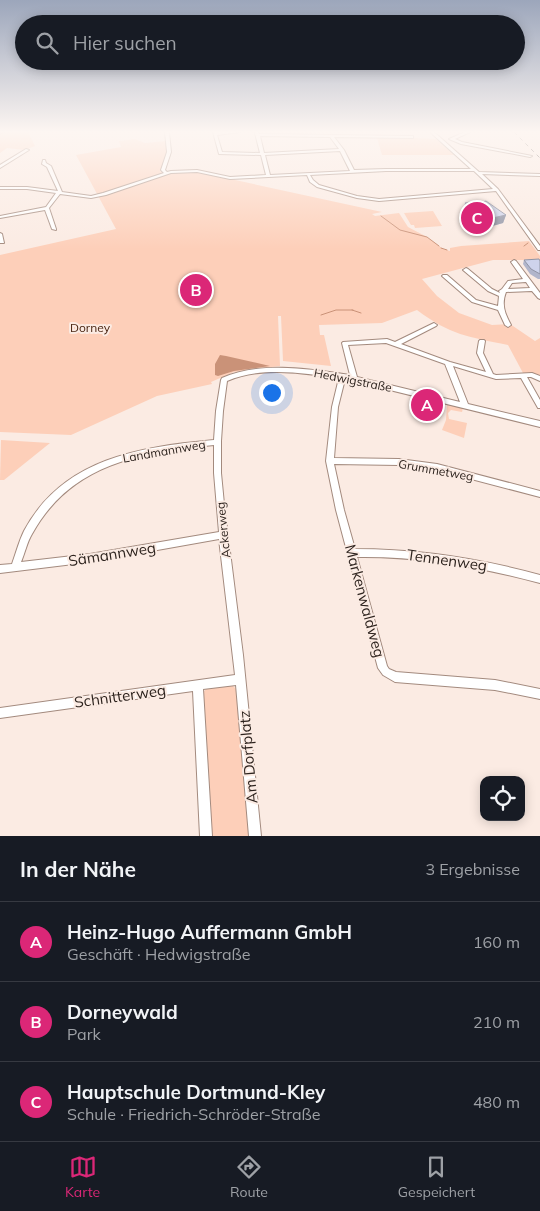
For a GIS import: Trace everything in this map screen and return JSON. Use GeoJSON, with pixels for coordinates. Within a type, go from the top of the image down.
{"type":"FeatureCollection","features":[{"type":"Feature","properties":{"kind":"street"},"geometry":{"type":"LineString","coordinates":[[0,217],[47,208],[60,191],[51,171]]}},
{"type":"Feature","properties":{"kind":"street"},"geometry":{"type":"LineString","coordinates":[[197,171],[225,178],[353,172],[475,171]]}},
{"type":"Feature","properties":{"kind":"street"},"geometry":{"type":"LineString","coordinates":[[0,188],[27,188],[84,197],[97,196],[165,172],[197,171]]}},
{"type":"Feature","properties":{"kind":"street"},"geometry":{"type":"LineString","coordinates":[[267,171],[268,176]]}},
{"type":"Feature","properties":{"kind":"street"},"geometry":{"type":"LineString","coordinates":[[477,171],[540,175]]}},
{"type":"Feature","properties":{"kind":"street"},"geometry":{"type":"LineString","coordinates":[[477,171],[497,190],[540,249]]}},
{"type":"Feature","properties":{"kind":"street"},"geometry":{"type":"LineString","coordinates":[[308,174],[311,181],[318,186],[372,199],[396,199],[497,190]]}},
{"type":"Feature","properties":{"kind":"street"},"geometry":{"type":"LineString","coordinates":[[47,208],[54,229]]}},
{"type":"Feature","properties":{"kind":"street"},"geometry":{"type":"LineString","coordinates":[[0,234],[2,242]]}},
{"type":"Feature","properties":{"kind":"street"},"geometry":{"type":"LineString","coordinates":[[514,262],[540,297]]}},
{"type":"Feature","properties":{"kind":"street"},"geometry":{"type":"LineString","coordinates":[[466,270],[490,290],[501,293],[534,289]]}},
{"type":"Feature","properties":{"kind":"street"},"geometry":{"type":"LineString","coordinates":[[445,276],[474,301],[500,309]]}},
{"type":"Feature","properties":{"kind":"street"},"geometry":{"type":"LineString","coordinates":[[508,325],[500,309],[501,293],[510,282],[527,280]]}},
{"type":"Feature","properties":{"kind":"street"},"geometry":{"type":"LineString","coordinates":[[396,344],[434,325]]}},
{"type":"Feature","properties":{"kind":"street"},"geometry":{"type":"LineString","coordinates":[[354,378],[345,343],[387,340],[448,363],[491,376],[532,375],[540,379]]}},
{"type":"Feature","properties":{"kind":"street"},"geometry":{"type":"LineString","coordinates":[[482,341],[480,353],[491,376]]}},
{"type":"Feature","properties":{"kind":"street"},"geometry":{"type":"LineString","coordinates":[[448,363],[465,405]]}},
{"type":"Feature","properties":{"kind":"street","name":"Hedwigstraße"},"geometry":{"type":"LineString","coordinates":[[224,380],[242,374],[281,370],[343,376],[540,424]]}},
{"type":"Feature","properties":{"kind":"street","name":"Markenwaldweg"},"geometry":{"type":"LineString","coordinates":[[343,376],[332,424],[330,461],[352,553],[381,662],[386,672],[395,677],[495,685],[540,694]]}},
{"type":"Feature","properties":{"kind":"street"},"geometry":{"type":"LineString","coordinates":[[523,376],[540,406]]}},
{"type":"Feature","properties":{"kind":"street","name":"Ackerweg"},"geometry":{"type":"LineString","coordinates":[[224,380],[218,442],[218,484],[240,679]]}},
{"type":"Feature","properties":{"kind":"street","name":"Landmannweg"},"geometry":{"type":"LineString","coordinates":[[15,568],[20,548],[31,524],[51,500],[84,473],[111,460],[130,455],[218,442]]}},
{"type":"Feature","properties":{"kind":"street","name":"Grummetweg"},"geometry":{"type":"LineString","coordinates":[[330,461],[399,462],[437,468],[540,494]]}},
{"type":"Feature","properties":{"kind":"street","name":"Sämannweg"},"geometry":{"type":"LineString","coordinates":[[0,569],[90,558],[223,535]]}},
{"type":"Feature","properties":{"kind":"street","name":"Tennenweg"},"geometry":{"type":"LineString","coordinates":[[352,553],[383,552],[440,556],[497,567],[540,579]]}},
{"type":"Feature","properties":{"kind":"street","name":"Schnitterweg"},"geometry":{"type":"LineString","coordinates":[[0,713],[240,679]]}},
{"type":"Feature","properties":{"kind":"street","name":"Am Dorfplatz"},"geometry":{"type":"LineString","coordinates":[[240,679],[255,836]]}},
{"type":"Feature","properties":{"kind":"street"},"geometry":{"type":"LineString","coordinates":[[198,685],[206,836]]}},
{"type":"Feature","properties":{"kind":"green space","name":"Dorney"},"geometry":{"type":"Polygon","coordinates":[[[85,171],[198,172],[382,212],[372,214],[375,216],[399,213],[408,227],[427,237],[443,249],[450,251],[450,248],[461,246],[529,241],[540,256],[540,260],[493,260],[422,279],[437,296],[459,313],[492,325],[510,324],[535,341],[540,338],[540,377],[531,373],[523,373],[508,345],[460,334],[440,325],[417,310],[382,323],[319,325],[320,335],[324,335],[331,366],[283,361],[281,316],[278,316],[280,366],[234,372],[211,382],[212,384],[157,396],[71,435],[0,432],[0,255],[116,229],[85,171]]]}},
{"type":"Feature","properties":{"kind":"green space"},"geometry":{"type":"Polygon","coordinates":[[[433,211],[442,226],[415,228],[404,213],[433,211]]]}},
{"type":"Feature","properties":{"kind":"green space"},"geometry":{"type":"Polygon","coordinates":[[[447,404],[463,408],[462,412],[451,410],[448,413],[449,419],[467,423],[464,438],[442,430],[446,420],[447,404]]]}},
{"type":"Feature","properties":{"kind":"green space"},"geometry":{"type":"Polygon","coordinates":[[[1,440],[50,443],[4,480],[0,480],[1,440]]]}},
{"type":"Feature","properties":{"kind":"green space"},"geometry":{"type":"Polygon","coordinates":[[[232,685],[236,689],[237,694],[251,836],[212,836],[210,797],[205,795],[205,792],[209,789],[207,747],[203,746],[203,741],[206,738],[204,703],[201,702],[202,694],[206,689],[232,685]]]}},
{"type":"Feature","properties":{"kind":"shaded area"},"geometry":{"type":"Polygon","coordinates":[[[220,355],[270,366],[234,371],[218,376],[215,375],[215,364],[220,355]]]}},
{"type":"Feature","properties":{"kind":"building"},"geometry":{"type":"Polygon","coordinates":[[[476,201],[479,203],[486,201],[506,215],[488,219],[465,203],[476,201]]]}},
{"type":"Feature","properties":{"kind":"building"},"geometry":{"type":"Polygon","coordinates":[[[539,259],[540,274],[531,269],[524,260],[539,259]]]}},
{"type":"Feature","properties":{"kind":"waterway"},"geometry":{"type":"LineString","coordinates":[[381,216],[400,230],[427,237],[439,246]]}},
{"type":"Feature","properties":{"kind":"waterway"},"geometry":{"type":"LineString","coordinates":[[524,246],[528,243]]}},
{"type":"Feature","properties":{"kind":"waterway"},"geometry":{"type":"LineString","coordinates":[[441,248],[447,250]]}},
{"type":"Feature","properties":{"kind":"waterway"},"geometry":{"type":"LineString","coordinates":[[321,315],[336,310],[352,310]]}},
{"type":"Feature","properties":{"kind":"waterway"},"geometry":{"type":"LineString","coordinates":[[352,310],[361,313]]}},
{"type":"Feature","properties":{"kind":"place","name":"Hauptschule Dortmund-Kley"},"geometry":{"type":"Point","coordinates":[477,218]}},
{"type":"Feature","properties":{"kind":"place","name":"Dorneywald"},"geometry":{"type":"Point","coordinates":[196,290]}},
{"type":"Feature","properties":{"kind":"place","name":"Heinz-Hugo Auffermann GmbH"},"geometry":{"type":"Point","coordinates":[427,405]}}]}
